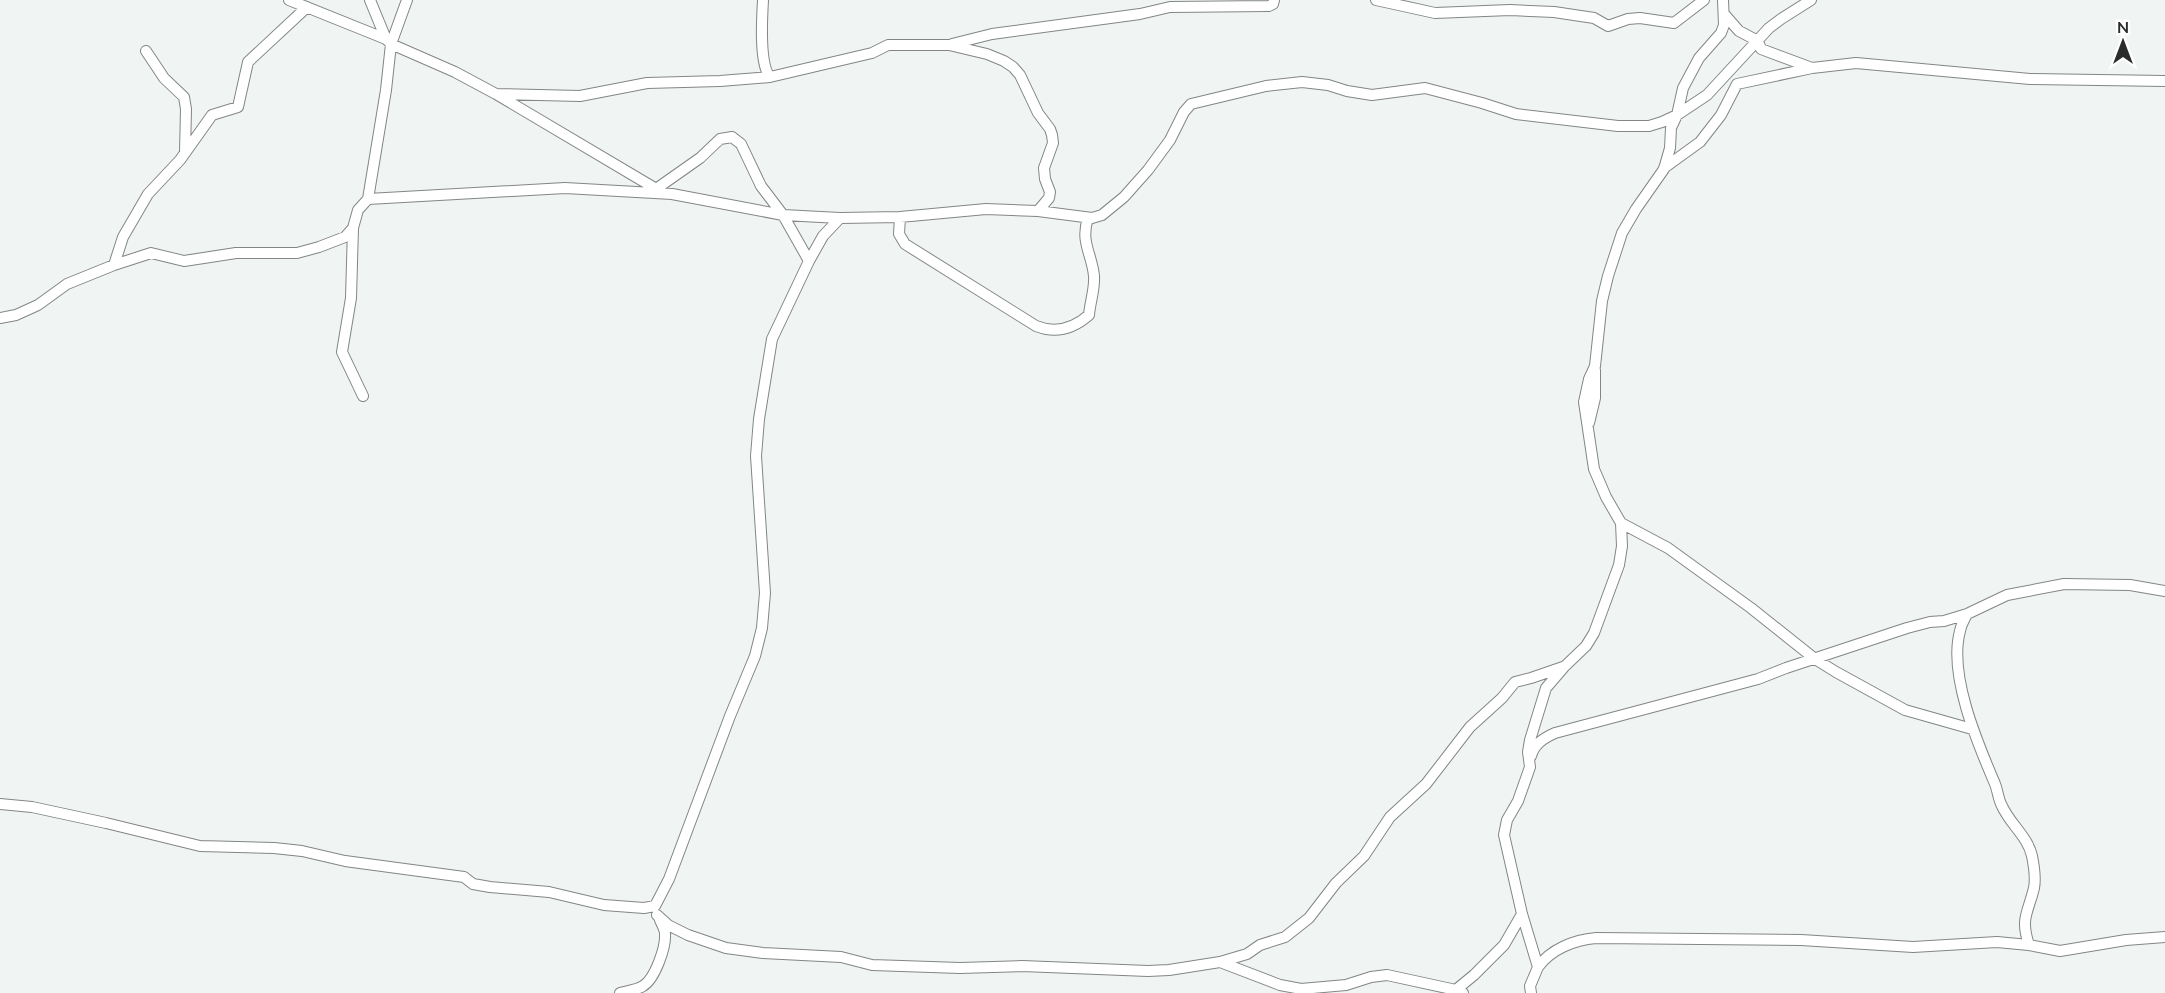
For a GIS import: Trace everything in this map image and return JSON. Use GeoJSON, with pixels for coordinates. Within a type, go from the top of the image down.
{"type":"FeatureCollection","features":[{"type":"Feature","properties":{"kind":"street"},"geometry":{"type":"LineString","coordinates":[[289,0],[455,72],[656,189],[783,215],[840,218],[900,218],[986,210],[1038,212],[1088,218],[1102,215],[1124,196],[1148,170],[1170,140],[1184,112],[1191,104],[1266,86],[1314,83],[1347,92],[1372,95],[1425,88],[1516,114],[1618,126],[1649,126],[1677,115],[1714,90],[1780,19],[1811,0]]}},
{"type":"Feature","properties":{"kind":"street"},"geometry":{"type":"LineString","coordinates":[[370,0],[389,42]]}},
{"type":"Feature","properties":{"kind":"street"},"geometry":{"type":"LineString","coordinates":[[363,396],[342,352],[351,298],[353,228],[358,210],[368,199],[386,90],[389,42],[406,0]]}},
{"type":"Feature","properties":{"kind":"street"},"geometry":{"type":"LineString","coordinates":[[763,0],[762,56],[765,71],[770,77]]}},
{"type":"Feature","properties":{"kind":"street"},"geometry":{"type":"LineString","coordinates":[[949,45],[992,34],[1140,14],[1170,7],[1269,6],[1274,0]]}},
{"type":"Feature","properties":{"kind":"street"},"geometry":{"type":"LineString","coordinates":[[1376,0],[1436,13],[1510,10],[1554,12],[1594,18],[1608,26],[1628,19],[1640,18],[1674,23],[1704,0]]}},
{"type":"Feature","properties":{"kind":"street"},"geometry":{"type":"LineString","coordinates":[[1530,766],[1528,752],[1530,740],[1546,688],[1586,646],[1594,633],[1619,566],[1622,546],[1621,523],[1594,470],[1584,402],[1589,379],[1595,366],[1602,301],[1619,243],[1628,222],[1664,169],[1670,148],[1671,128],[1677,115],[1683,88],[1700,58],[1725,25],[1723,0]]}},
{"type":"Feature","properties":{"kind":"street"},"geometry":{"type":"LineString","coordinates":[[114,265],[123,237],[148,194],[185,153],[212,115],[238,107],[248,62],[306,7]]}},
{"type":"Feature","properties":{"kind":"street"},"geometry":{"type":"LineString","coordinates":[[1725,15],[1739,31],[1758,41],[1761,49],[1812,68]]}},
{"type":"Feature","properties":{"kind":"street"},"geometry":{"type":"LineString","coordinates":[[496,94],[580,96],[647,83],[770,77],[872,53],[888,45],[949,45],[987,54],[1013,67],[1026,85],[1038,113],[1050,129],[1053,143],[1044,168],[1050,192],[1049,198],[1038,212]]}},
{"type":"Feature","properties":{"kind":"street"},"geometry":{"type":"LineString","coordinates":[[146,51],[164,78],[184,97],[185,153]]}},
{"type":"Feature","properties":{"kind":"street"},"geometry":{"type":"LineString","coordinates":[[1664,169],[1700,142],[1721,115],[1737,84],[1812,68],[1856,63],[2030,79],[2165,81]]}},
{"type":"Feature","properties":{"kind":"street"},"geometry":{"type":"LineString","coordinates":[[656,189],[700,158],[720,139],[732,137],[741,144],[761,186],[783,215],[809,261]]}},
{"type":"Feature","properties":{"kind":"street"},"geometry":{"type":"LineString","coordinates":[[368,199],[566,188],[672,194]]}},
{"type":"Feature","properties":{"kind":"street"},"geometry":{"type":"LineString","coordinates":[[620,993],[644,986],[660,958],[665,935],[656,911],[756,652],[762,628],[765,593],[756,456],[759,418],[772,339],[823,236],[840,218]]}},
{"type":"Feature","properties":{"kind":"street"},"geometry":{"type":"LineString","coordinates":[[900,218],[899,234],[905,244],[1036,326],[1055,331],[1073,326],[1089,315],[1094,278],[1085,244],[1085,227],[1088,218]]}},
{"type":"Feature","properties":{"kind":"street"},"geometry":{"type":"LineString","coordinates":[[0,318],[16,315],[38,305],[67,284],[151,253],[184,261],[236,253],[297,253],[345,237],[353,228]]}},
{"type":"Feature","properties":{"kind":"street"},"geometry":{"type":"LineString","coordinates":[[1621,523],[1668,548],[1751,608],[1815,659],[1905,710],[1972,729]]}},
{"type":"Feature","properties":{"kind":"street"},"geometry":{"type":"LineString","coordinates":[[1530,740],[1536,736],[1545,737],[1582,725],[1758,679],[1907,628],[1967,614],[2007,595],[2064,584],[2130,585],[2165,591]]}},
{"type":"Feature","properties":{"kind":"street"},"geometry":{"type":"LineString","coordinates":[[1967,614],[1960,631],[1958,646],[1964,700],[1972,729],[1996,786],[2001,806],[2031,851],[2035,881],[2025,920],[2030,945]]}},
{"type":"Feature","properties":{"kind":"street"},"geometry":{"type":"LineString","coordinates":[[0,804],[32,807],[200,846],[302,851],[345,861],[464,877],[473,884],[490,887],[549,892],[604,905],[644,908],[656,911],[668,925],[688,935],[726,948],[763,953],[841,957],[872,965],[960,968],[1032,966],[1113,971],[1169,970],[1220,962],[1247,954],[1260,945],[1285,936],[1304,922],[1336,883],[1364,856],[1390,817],[1426,784],[1470,727],[1502,698],[1515,681],[1564,667]]}},
{"type":"Feature","properties":{"kind":"street"},"geometry":{"type":"LineString","coordinates":[[1538,967],[1522,914],[1504,835],[1507,820],[1518,801],[1530,766],[1531,753],[1545,737]]}},
{"type":"Feature","properties":{"kind":"street"},"geometry":{"type":"LineString","coordinates":[[1220,962],[1272,982],[1301,990],[1346,985],[1371,977],[1387,975],[1457,992],[1504,945],[1522,914]]}},
{"type":"Feature","properties":{"kind":"street"},"geometry":{"type":"LineString","coordinates":[[1531,993],[1530,986],[1542,962],[1570,943],[1596,938],[1802,940],[1913,947],[1983,942],[2072,951],[2120,941],[2165,937]]}}]}
